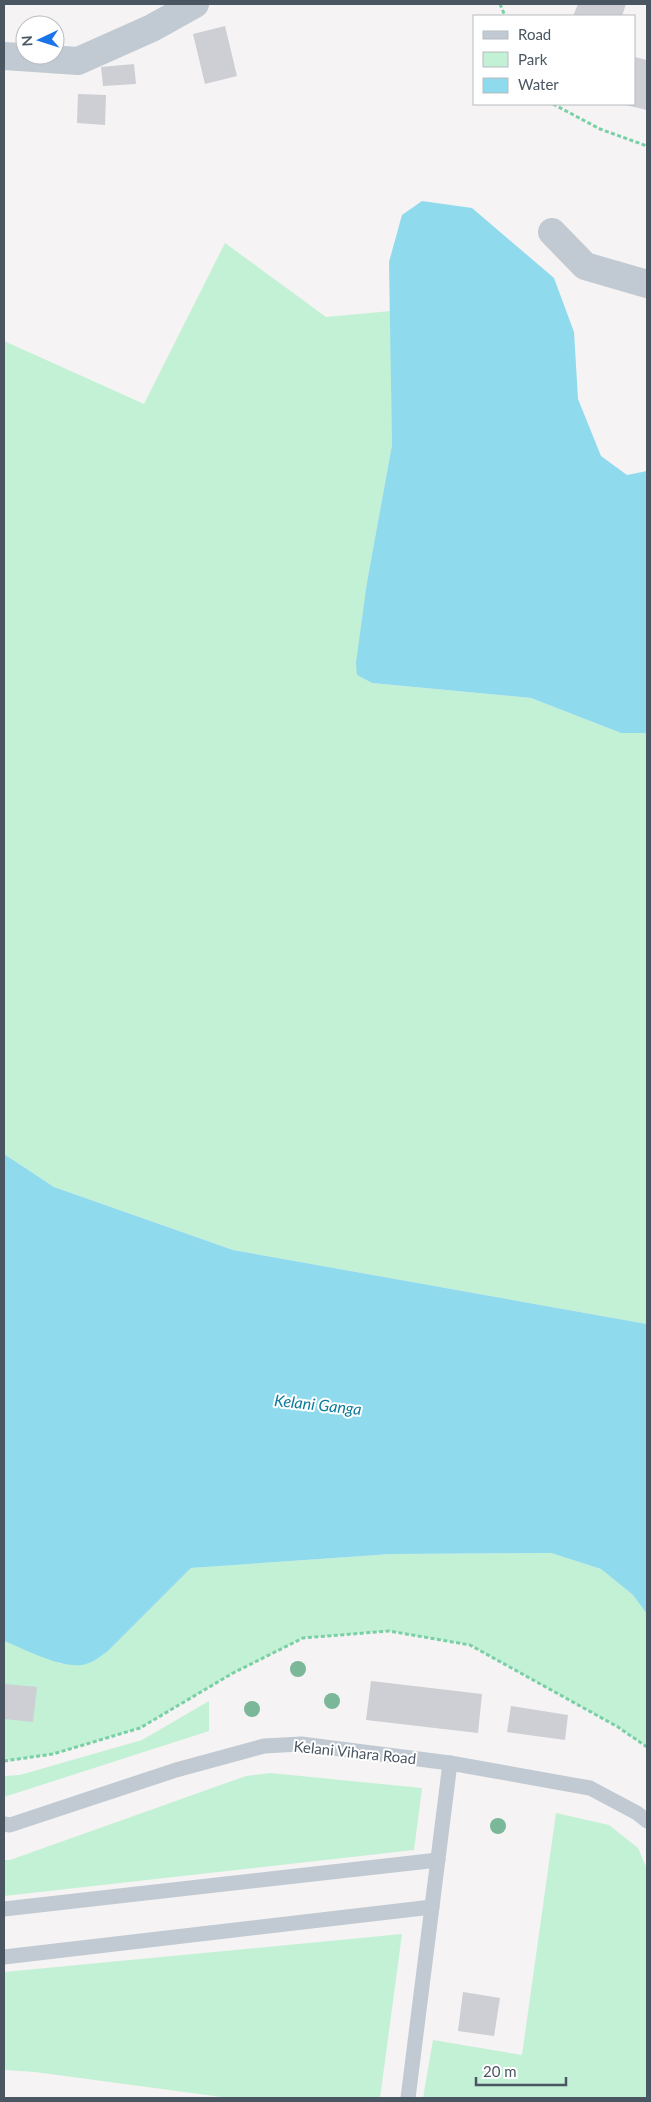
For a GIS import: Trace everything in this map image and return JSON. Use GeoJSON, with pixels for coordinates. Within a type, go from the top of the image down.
{"type":"FeatureCollection","features":[{"type":"Feature","properties":{"kind":"street"},"geometry":{"type":"LineString","coordinates":[[4,56],[78,61],[152,28],[195,4]]}},
{"type":"Feature","properties":{"kind":"street"},"geometry":{"type":"LineString","coordinates":[[552,232],[585,266],[647,284]]}},
{"type":"Feature","properties":{"kind":"lane","name":"Kelani Vihara Road"},"geometry":{"type":"LineString","coordinates":[[4,1824],[10,1825],[176,1770],[264,1746],[301,1744],[450,1763],[590,1788],[647,1821]]}},
{"type":"Feature","properties":{"kind":"lane"},"geometry":{"type":"LineString","coordinates":[[408,2098],[450,1763]]}},
{"type":"Feature","properties":{"kind":"lane"},"geometry":{"type":"LineString","coordinates":[[4,1909],[438,1860]]}},
{"type":"Feature","properties":{"kind":"lane"},"geometry":{"type":"LineString","coordinates":[[4,1957],[432,1908]]}},
{"type":"Feature","properties":{"kind":"path"},"geometry":{"type":"LineString","coordinates":[[555,105],[600,129],[647,146]]}},
{"type":"Feature","properties":{"kind":"path"},"geometry":{"type":"LineString","coordinates":[[4,1760],[53,1754],[140,1728],[233,1673],[303,1638],[389,1631],[470,1645],[618,1727],[647,1746]]}},
{"type":"Feature","properties":{"kind":"green space"},"geometry":{"type":"Polygon","coordinates":[[[225,243],[326,317],[391,311],[392,445],[367,582],[357,675],[372,683],[531,698],[621,733],[647,733],[647,1324],[233,1250],[54,1187],[4,1154],[4,341],[144,404],[225,243]]]}},
{"type":"Feature","properties":{"kind":"green space"},"geometry":{"type":"Polygon","coordinates":[[[551,1553],[601,1569],[633,1595],[647,1614],[647,1747],[618,1727],[470,1645],[389,1631],[303,1638],[233,1673],[140,1728],[53,1754],[4,1761],[4,1641],[62,1664],[109,1650],[191,1568],[392,1554],[551,1553]]]}},
{"type":"Feature","properties":{"kind":"green space"},"geometry":{"type":"Polygon","coordinates":[[[209,1701],[209,1731],[4,1797],[4,1776],[20,1775],[142,1740],[209,1701]]]}},
{"type":"Feature","properties":{"kind":"green space"},"geometry":{"type":"Polygon","coordinates":[[[270,1773],[422,1788],[414,1850],[4,1896],[4,1860],[10,1860],[246,1776],[270,1773]]]}},
{"type":"Feature","properties":{"kind":"green space"},"geometry":{"type":"Polygon","coordinates":[[[556,1813],[609,1825],[638,1848],[647,1869],[647,2098],[423,2098],[433,2040],[522,2055],[556,1813]]]}},
{"type":"Feature","properties":{"kind":"green space"},"geometry":{"type":"Polygon","coordinates":[[[402,1934],[380,2098],[229,2098],[35,2072],[4,2070],[4,1972],[402,1934]]]}},
{"type":"Feature","properties":{"kind":"water"},"geometry":{"type":"Polygon","coordinates":[[[422,201],[472,208],[554,278],[574,332],[578,399],[601,456],[627,475],[647,471],[647,733],[621,733],[531,698],[372,683],[357,675],[356,663],[367,582],[392,445],[389,262],[402,215],[422,201]]]}},
{"type":"Feature","properties":{"kind":"water","name":"Kelani Ganga"},"geometry":{"type":"Polygon","coordinates":[[[4,1154],[54,1187],[233,1250],[647,1324],[647,1614],[633,1595],[601,1569],[551,1553],[392,1554],[191,1568],[109,1650],[93,1661],[82,1665],[63,1664],[53,1661],[4,1641],[4,1154]]]}},
{"type":"Feature","properties":{"kind":"building"},"geometry":{"type":"Polygon","coordinates":[[[578,4],[626,4],[622,15],[573,15],[578,4]]]}},
{"type":"Feature","properties":{"kind":"building"},"geometry":{"type":"Polygon","coordinates":[[[225,26],[237,76],[205,84],[193,34],[225,26]]]}},
{"type":"Feature","properties":{"kind":"building"},"geometry":{"type":"Polygon","coordinates":[[[636,57],[647,60],[647,110],[625,105],[636,105],[636,57]]]}},
{"type":"Feature","properties":{"kind":"building"},"geometry":{"type":"Polygon","coordinates":[[[134,64],[136,84],[103,86],[101,67],[134,64]]]}},
{"type":"Feature","properties":{"kind":"building"},"geometry":{"type":"Polygon","coordinates":[[[78,94],[106,95],[105,125],[77,123],[78,94]]]}},
{"type":"Feature","properties":{"kind":"building"},"geometry":{"type":"Polygon","coordinates":[[[371,1681],[482,1694],[478,1733],[366,1720],[371,1681]]]}},
{"type":"Feature","properties":{"kind":"building"},"geometry":{"type":"Polygon","coordinates":[[[5,1684],[37,1687],[33,1722],[4,1719],[5,1684]]]}},
{"type":"Feature","properties":{"kind":"building"},"geometry":{"type":"Polygon","coordinates":[[[511,1706],[568,1715],[565,1740],[507,1732],[511,1706]]]}},
{"type":"Feature","properties":{"kind":"building"},"geometry":{"type":"Polygon","coordinates":[[[463,1992],[500,1998],[494,2036],[458,2031],[463,1992]]]}}]}
